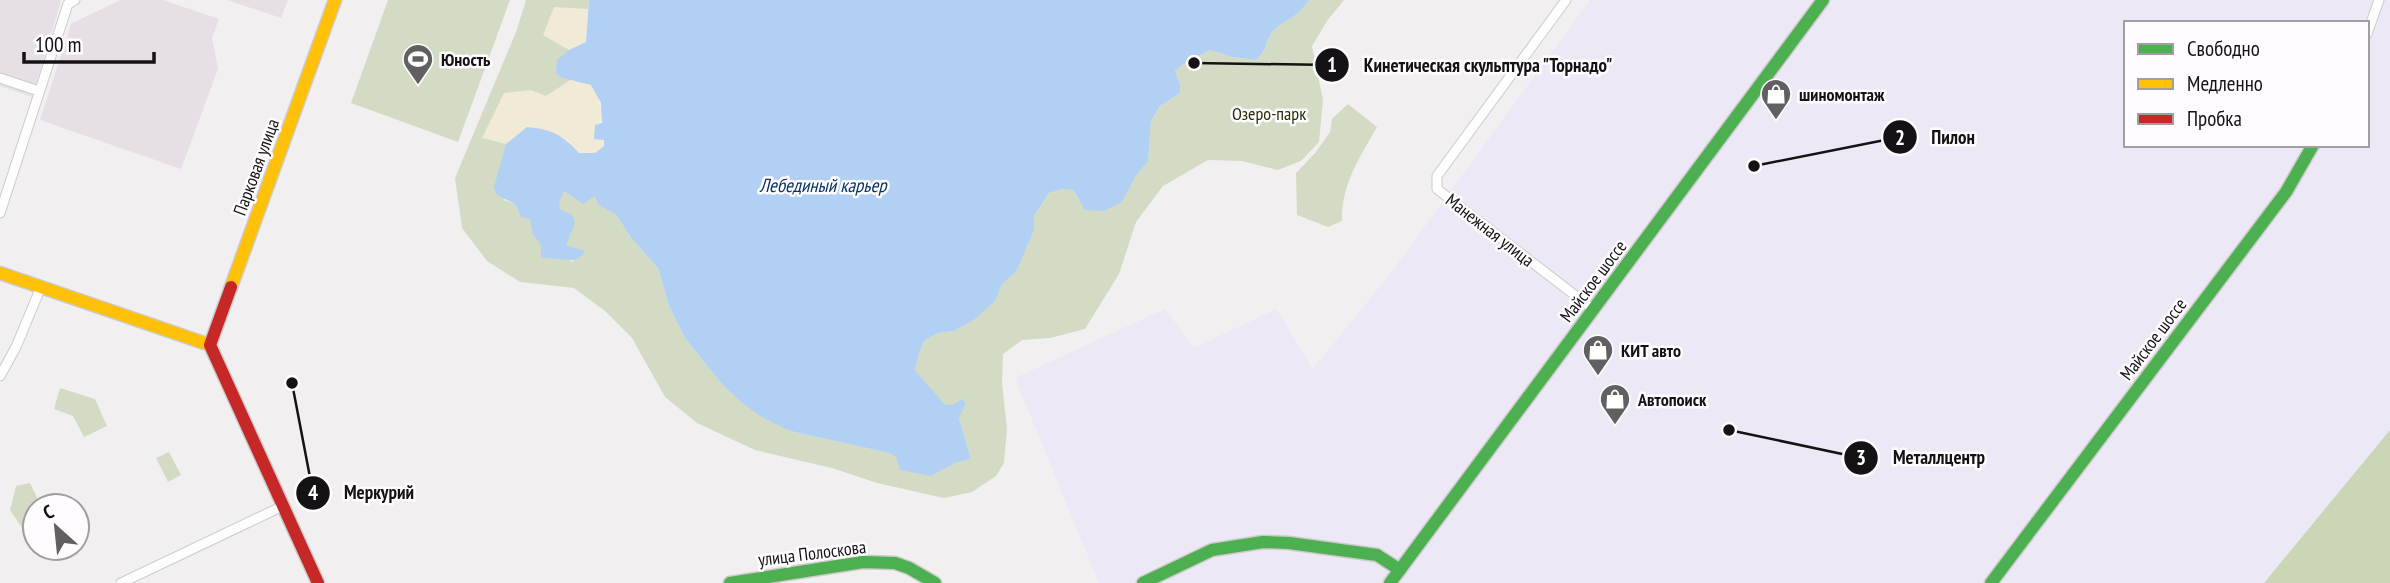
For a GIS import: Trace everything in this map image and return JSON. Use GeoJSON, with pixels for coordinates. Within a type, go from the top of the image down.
{"type":"FeatureCollection","features":[{"type":"Feature","properties":{"kind":"street"},"geometry":{"type":"LineString","coordinates":[[0,213],[68,4],[75,0]]}},
{"type":"Feature","properties":{"kind":"street","name":"Парковая улица"},"geometry":{"type":"LineString","coordinates":[[210,345],[335,0]]}},
{"type":"Feature","properties":{"kind":"street","name":"Манежная улица"},"geometry":{"type":"LineString","coordinates":[[1566,0],[1437,176],[1437,188],[1594,310]]}},
{"type":"Feature","properties":{"kind":"street","name":"Майское шоссе"},"geometry":{"type":"LineString","coordinates":[[1390,583],[1824,0]]}},
{"type":"Feature","properties":{"kind":"street"},"geometry":{"type":"LineString","coordinates":[[2369,28],[2379,0]]}},
{"type":"Feature","properties":{"kind":"street"},"geometry":{"type":"LineString","coordinates":[[0,78],[39,91]]}},
{"type":"Feature","properties":{"kind":"street","name":"Майское шоссе"},"geometry":{"type":"LineString","coordinates":[[1991,583],[2286,192],[2312,147]]}},
{"type":"Feature","properties":{"kind":"street"},"geometry":{"type":"LineString","coordinates":[[0,273],[210,345],[318,583]]}},
{"type":"Feature","properties":{"kind":"street"},"geometry":{"type":"LineString","coordinates":[[0,376],[16,347],[41,287]]}},
{"type":"Feature","properties":{"kind":"street"},"geometry":{"type":"LineString","coordinates":[[121,583],[283,506]]}},
{"type":"Feature","properties":{"kind":"street"},"geometry":{"type":"LineString","coordinates":[[1143,583],[1212,550],[1264,542],[1377,555],[1400,570]]}},
{"type":"Feature","properties":{"kind":"street","name":"улица Полоскова"},"geometry":{"type":"LineString","coordinates":[[730,583],[863,562],[895,563],[935,583]]}},
{"type":"Feature","properties":{"kind":"shaded area"},"geometry":{"type":"Polygon","coordinates":[[[0,0],[60,0],[32,97],[0,86],[0,0]]]}},
{"type":"Feature","properties":{"kind":"shaded area"},"geometry":{"type":"Polygon","coordinates":[[[120,0],[163,0],[219,19],[212,38],[218,69],[181,169],[40,120],[71,24],[120,0]]]}},
{"type":"Feature","properties":{"kind":"shaded area"},"geometry":{"type":"Polygon","coordinates":[[[227,0],[288,0],[281,18],[227,0]]]}},
{"type":"Feature","properties":{"kind":"shaded area"},"geometry":{"type":"Polygon","coordinates":[[[1590,0],[2390,0],[2390,433],[2264,583],[1099,583],[1015,378],[1165,309],[1194,348],[1276,309],[1313,369],[1390,274],[1590,0]]]}},
{"type":"Feature","properties":{"kind":"green space","name":"Юность"},"geometry":{"type":"Polygon","coordinates":[[[388,0],[510,0],[458,142],[351,103],[388,0]]]}},
{"type":"Feature","properties":{"kind":"green space","name":"Озеро-парк"},"geometry":{"type":"Polygon","coordinates":[[[526,0],[589,0],[563,78],[572,79],[506,144],[502,160],[504,200],[515,204],[521,216],[530,219],[532,233],[551,256],[574,262],[566,245],[566,213],[560,209],[558,203],[564,191],[595,195],[616,215],[632,239],[658,268],[669,306],[685,338],[721,383],[790,431],[889,453],[931,476],[955,463],[971,459],[953,405],[945,406],[915,370],[919,352],[925,340],[938,333],[954,331],[994,301],[1002,284],[1016,272],[1022,253],[1028,245],[1034,216],[1049,193],[1062,188],[1073,190],[1079,201],[1120,203],[1148,161],[1151,121],[1160,106],[1180,93],[1175,71],[1210,50],[1232,57],[1256,60],[1274,30],[1310,0],[1344,0],[1312,46],[1323,100],[1319,142],[1301,161],[1278,170],[1242,161],[1208,160],[1163,186],[1136,222],[1119,274],[1085,329],[1050,338],[1022,340],[1003,354],[1002,383],[1007,429],[1004,463],[996,476],[972,492],[944,498],[755,450],[697,423],[665,397],[632,338],[605,311],[574,288],[520,282],[487,261],[462,228],[455,178],[516,32],[526,0]]]}},
{"type":"Feature","properties":{"kind":"green space"},"geometry":{"type":"Polygon","coordinates":[[[1348,104],[1377,127],[1348,183],[1342,221],[1328,227],[1297,215],[1296,173],[1330,132],[1332,119],[1348,104]]]}},
{"type":"Feature","properties":{"kind":"green space"},"geometry":{"type":"Polygon","coordinates":[[[60,388],[95,399],[107,426],[84,437],[73,416],[54,409],[60,388]]]}},
{"type":"Feature","properties":{"kind":"green space"},"geometry":{"type":"Polygon","coordinates":[[[2390,430],[2390,583],[2264,583],[2390,430]]]}},
{"type":"Feature","properties":{"kind":"green space"},"geometry":{"type":"Polygon","coordinates":[[[169,452],[181,475],[168,482],[156,458],[169,452]]]}},
{"type":"Feature","properties":{"kind":"green space"},"geometry":{"type":"Polygon","coordinates":[[[30,483],[34,492],[21,492],[21,526],[10,510],[16,486],[30,483]]]}},
{"type":"Feature","properties":{"kind":"sand"},"geometry":{"type":"Polygon","coordinates":[[[554,7],[588,9],[586,42],[569,50],[543,35],[554,7]]]}},
{"type":"Feature","properties":{"kind":"sand"},"geometry":{"type":"Polygon","coordinates":[[[572,79],[591,85],[598,99],[601,118],[594,139],[604,140],[604,147],[595,153],[579,153],[567,139],[527,127],[506,144],[482,138],[504,93],[531,90],[546,96],[572,79]]]}},
{"type":"Feature","properties":{"kind":"water","name":"Лебединый карьер"},"geometry":{"type":"Polygon","coordinates":[[[589,0],[1310,0],[1274,30],[1256,60],[1232,57],[1210,50],[1175,71],[1180,93],[1160,106],[1151,121],[1148,161],[1121,203],[1104,211],[1085,210],[1073,190],[1062,189],[1049,193],[1034,216],[1034,230],[1016,272],[1002,284],[995,301],[975,319],[954,331],[938,333],[925,340],[915,370],[945,405],[953,405],[962,399],[966,403],[959,418],[971,459],[955,463],[931,476],[900,470],[896,457],[889,453],[790,431],[760,416],[740,401],[721,383],[685,338],[669,306],[658,268],[632,239],[616,215],[598,204],[595,196],[583,204],[564,191],[559,203],[560,209],[572,215],[575,223],[566,245],[585,251],[581,256],[571,260],[541,258],[541,245],[532,233],[530,219],[521,217],[515,204],[497,195],[494,187],[506,144],[527,127],[556,134],[579,153],[595,153],[604,146],[604,140],[594,139],[595,125],[602,123],[601,103],[591,85],[556,74],[557,60],[569,50],[586,42],[589,0]]]}},
{"type":"Feature","properties":{"kind":"traffic: fast"},"geometry":{"type":"LineString","coordinates":[[1390,583],[1823,0]]}},
{"type":"Feature","properties":{"kind":"traffic: fast"},"geometry":{"type":"LineString","coordinates":[[1991,583],[2286,192],[2312,147]]}},
{"type":"Feature","properties":{"kind":"traffic: fast"},"geometry":{"type":"LineString","coordinates":[[1143,583],[1212,550],[1263,542],[1377,555],[1400,570]]}},
{"type":"Feature","properties":{"kind":"traffic: fast"},"geometry":{"type":"LineString","coordinates":[[730,583],[863,562],[895,563],[935,583]]}},
{"type":"Feature","properties":{"kind":"traffic: slow"},"geometry":{"type":"LineString","coordinates":[[231,287],[335,0]]}},
{"type":"Feature","properties":{"kind":"traffic: slow"},"geometry":{"type":"LineString","coordinates":[[0,273],[210,345]]}},
{"type":"Feature","properties":{"kind":"traffic: jam"},"geometry":{"type":"LineString","coordinates":[[231,287],[210,345],[318,583]]}},
{"type":"Feature","properties":{"kind":"place","name":"Кинетическая скульптура \"Торнадо\""},"geometry":{"type":"Point","coordinates":[1194,63]}},
{"type":"Feature","properties":{"kind":"place","name":"Юность"},"geometry":{"type":"Point","coordinates":[418,86]}},
{"type":"Feature","properties":{"kind":"place","name":"шиномонтаж"},"geometry":{"type":"Point","coordinates":[1776,121]}},
{"type":"Feature","properties":{"kind":"place","name":"Пилон"},"geometry":{"type":"Point","coordinates":[1754,166]}},
{"type":"Feature","properties":{"kind":"place","name":"КИТ авто"},"geometry":{"type":"Point","coordinates":[1598,377]}},
{"type":"Feature","properties":{"kind":"place","name":"Меркурий"},"geometry":{"type":"Point","coordinates":[292,383]}},
{"type":"Feature","properties":{"kind":"place","name":"Автопоиск"},"geometry":{"type":"Point","coordinates":[1615,426]}},
{"type":"Feature","properties":{"kind":"place","name":"Металлцентр"},"geometry":{"type":"Point","coordinates":[1729,430]}}]}
